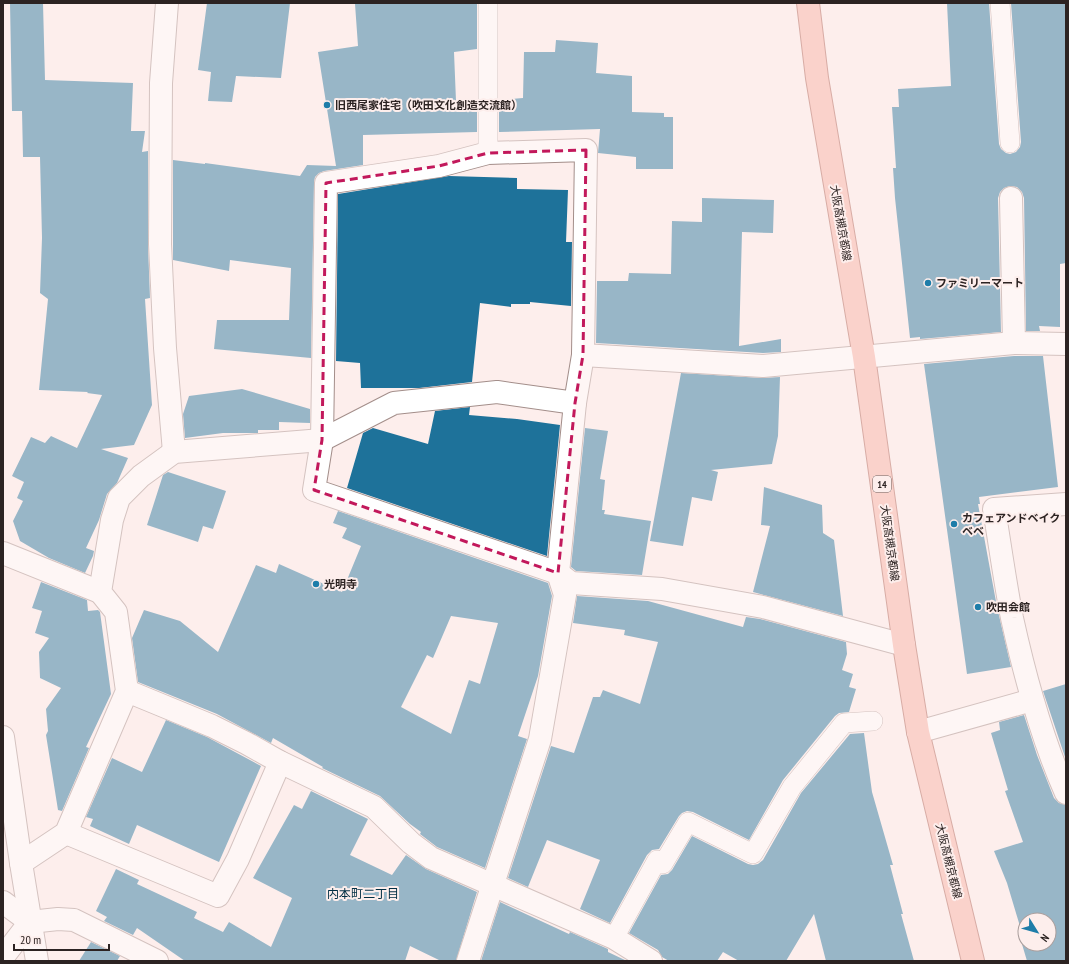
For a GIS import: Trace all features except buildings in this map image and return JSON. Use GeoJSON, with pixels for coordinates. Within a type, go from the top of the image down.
{"type":"FeatureCollection","features":[{"type":"Feature","properties":{"kind":"main road","name":"大阪高槻京都線"},"geometry":{"type":"LineString","coordinates":[[808,3],[817,78],[864,357],[904,644],[918,732],[973,961]]}},
{"type":"Feature","properties":{"kind":"street"},"geometry":{"type":"LineString","coordinates":[[167,3],[161,83],[160,244],[165,348],[174,452]]}},
{"type":"Feature","properties":{"kind":"street"},"geometry":{"type":"LineString","coordinates":[[468,961],[540,739],[565,596],[558,573],[574,403],[583,355],[586,150],[488,153],[439,166],[326,183],[322,440],[314,490],[558,573],[571,583],[662,590],[763,607],[904,644]]}},
{"type":"Feature","properties":{"kind":"street"},"geometry":{"type":"LineString","coordinates":[[1011,198],[1014,343]]}},
{"type":"Feature","properties":{"kind":"street"},"geometry":{"type":"LineString","coordinates":[[583,355],[763,366],[1014,343],[1066,346]]}},
{"type":"Feature","properties":{"kind":"street"},"geometry":{"type":"LineString","coordinates":[[100,592],[112,520],[119,498],[141,476],[174,452],[322,440],[394,404],[497,392],[574,403]]}},
{"type":"Feature","properties":{"kind":"street"},"geometry":{"type":"LineString","coordinates":[[1066,504],[994,509],[1012,618],[1032,700],[1059,760],[1066,793]]}},
{"type":"Feature","properties":{"kind":"street"},"geometry":{"type":"LineString","coordinates":[[3,553],[100,592],[116,612],[127,691],[66,833],[21,862]]}},
{"type":"Feature","properties":{"kind":"street"},"geometry":{"type":"LineString","coordinates":[[127,691],[212,726],[280,762],[374,807],[411,843],[431,858],[614,938],[651,961]]}},
{"type":"Feature","properties":{"kind":"street"},"geometry":{"type":"LineString","coordinates":[[918,732],[1032,700]]}},
{"type":"Feature","properties":{"kind":"street"},"geometry":{"type":"LineString","coordinates":[[3,737],[37,961]]}},
{"type":"Feature","properties":{"kind":"street"},"geometry":{"type":"LineString","coordinates":[[66,833],[218,896],[238,859],[280,762]]}},
{"type":"Feature","properties":{"kind":"street"},"geometry":{"type":"LineString","coordinates":[[3,902],[30,922],[58,919],[74,920],[157,961]]}},
{"type":"Feature","properties":{"kind":"street"},"geometry":{"type":"LineString","coordinates":[[3,957],[30,922]]}},
{"type":"Feature","properties":{"kind":"lane"},"geometry":{"type":"LineString","coordinates":[[488,3],[488,153]]}},
{"type":"Feature","properties":{"kind":"lane"},"geometry":{"type":"LineString","coordinates":[[1000,3],[1010,143]]}},
{"type":"Feature","properties":{"kind":"lane"},"geometry":{"type":"LineString","coordinates":[[614,938],[658,860],[663,864],[688,822],[753,854],[792,787],[844,723],[873,721]]}},
{"type":"Feature","properties":{"kind":"highlighted area"},"geometry":{"type":"Polygon","coordinates":[[[586,150],[583,355],[575,403],[558,573],[314,490],[322,440],[326,183],[439,166],[488,153],[586,150]]]}},
{"type":"Feature","properties":{"kind":"place","name":"旧西尾家住宅（吹田文化創造交流館）"},"geometry":{"type":"Point","coordinates":[327,105]}},
{"type":"Feature","properties":{"kind":"place","name":"ファミリーマート"},"geometry":{"type":"Point","coordinates":[928,283]}},
{"type":"Feature","properties":{"kind":"place","name":"カフェアンドベイク ベベ"},"geometry":{"type":"Point","coordinates":[954,524]}},
{"type":"Feature","properties":{"kind":"place","name":"光明寺"},"geometry":{"type":"Point","coordinates":[316,584]}},
{"type":"Feature","properties":{"kind":"place","name":"吹田会館"},"geometry":{"type":"Point","coordinates":[978,607]}},
{"type":"Feature","properties":{"kind":"district","name":"内本町二丁目"},"geometry":{"type":"Point","coordinates":[363,893]}}]}
